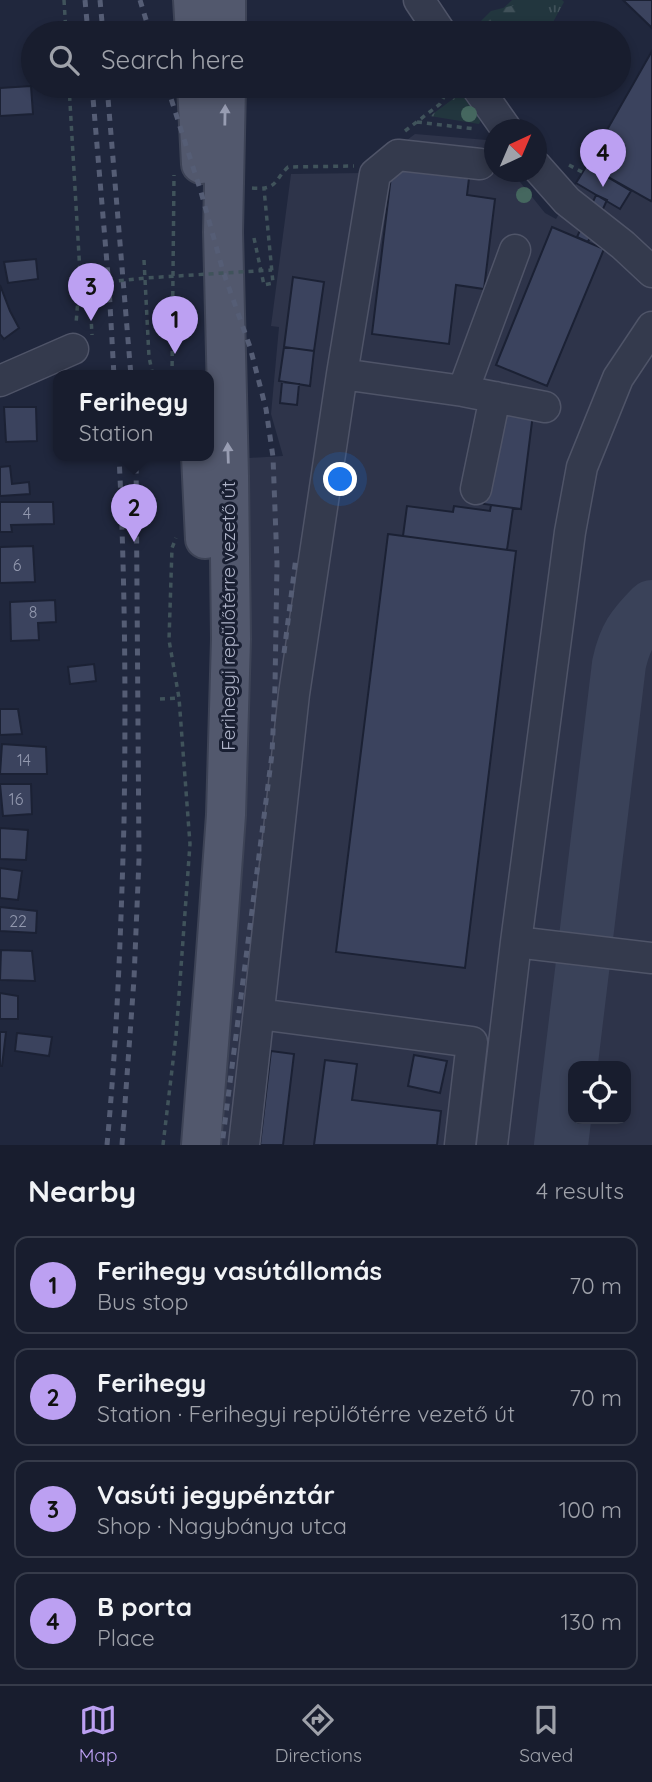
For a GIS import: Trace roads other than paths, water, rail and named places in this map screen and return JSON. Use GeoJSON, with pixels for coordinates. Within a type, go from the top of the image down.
{"type":"FeatureCollection","features":[{"type":"Feature","properties":{"kind":"main road"},"geometry":{"type":"LineString","coordinates":[[193,0],[194,21]]}},
{"type":"Feature","properties":{"kind":"main road"},"geometry":{"type":"LineString","coordinates":[[226,0],[226,21]]}},
{"type":"Feature","properties":{"kind":"main road"},"geometry":{"type":"LineString","coordinates":[[183,370],[199,327],[201,164],[198,98]]}},
{"type":"Feature","properties":{"kind":"main road","name":"Ferihegyi repülőtérre vezető út"},"geometry":{"type":"LineString","coordinates":[[201,1145],[226,815],[231,639],[223,232],[226,98]]}},
{"type":"Feature","properties":{"kind":"main road","name":"Ferihegyi repülőtérre vezető út"},"geometry":{"type":"LineString","coordinates":[[179,1145],[197,964],[210,652],[201,461]]}},
{"type":"Feature","properties":{"kind":"street"},"geometry":{"type":"LineString","coordinates":[[481,98],[489,119]]}},
{"type":"Feature","properties":{"kind":"street"},"geometry":{"type":"LineString","coordinates":[[244,1145],[294,694],[375,174],[398,155],[480,164]]}},
{"type":"Feature","properties":{"kind":"street"},"geometry":{"type":"LineString","coordinates":[[547,178],[566,201],[623,245],[652,272]]}},
{"type":"Feature","properties":{"kind":"street"},"geometry":{"type":"LineString","coordinates":[[463,391],[514,250]]}},
{"type":"Feature","properties":{"kind":"street"},"geometry":{"type":"LineString","coordinates":[[492,1145],[570,533],[582,467],[618,378],[652,327]]}},
{"type":"Feature","properties":{"kind":"street"},"geometry":{"type":"LineString","coordinates":[[0,381],[83,346]]}},
{"type":"Feature","properties":{"kind":"street"},"geometry":{"type":"LineString","coordinates":[[342,374],[463,391],[545,407]]}},
{"type":"Feature","properties":{"kind":"street"},"geometry":{"type":"LineString","coordinates":[[476,489],[495,397]]}},
{"type":"Feature","properties":{"kind":"street"},"geometry":{"type":"LineString","coordinates":[[516,942],[652,958]]}},
{"type":"Feature","properties":{"kind":"street"},"geometry":{"type":"LineString","coordinates":[[259,1014],[472,1042],[460,1145]]}},
{"type":"Feature","properties":{"kind":"railway"},"geometry":{"type":"LineString","coordinates":[[85,0],[87,21]]}},
{"type":"Feature","properties":{"kind":"railway"},"geometry":{"type":"LineString","coordinates":[[100,0],[102,21]]}},
{"type":"Feature","properties":{"kind":"railway"},"geometry":{"type":"LineString","coordinates":[[140,0],[146,21]]}},
{"type":"Feature","properties":{"kind":"railway"},"geometry":{"type":"LineString","coordinates":[[93,98],[114,370]]}},
{"type":"Feature","properties":{"kind":"railway"},"geometry":{"type":"LineString","coordinates":[[108,98],[131,370]]}},
{"type":"Feature","properties":{"kind":"railway"},"geometry":{"type":"LineString","coordinates":[[171,98],[223,271],[250,347],[266,409],[273,457],[277,563],[272,754],[222,1145]]}},
{"type":"Feature","properties":{"kind":"railway"},"geometry":{"type":"LineString","coordinates":[[107,1145],[118,984],[124,822],[123,548],[119,461]]}},
{"type":"Feature","properties":{"kind":"railway"},"geometry":{"type":"LineString","coordinates":[[122,1145],[134,979],[139,859],[136,461]]}},
{"type":"Feature","properties":{"kind":"railway"},"geometry":{"type":"LineString","coordinates":[[284,653],[296,557]]}},
{"type":"Feature","properties":{"kind":"place","name":"B porta"},"geometry":{"type":"Point","coordinates":[603,187]}},
{"type":"Feature","properties":{"kind":"place","name":"Vasúti jegypénztár"},"geometry":{"type":"Point","coordinates":[91,321]}},
{"type":"Feature","properties":{"kind":"place","name":"Ferihegy vasútállomás"},"geometry":{"type":"Point","coordinates":[175,354]}},
{"type":"Feature","properties":{"kind":"place","name":"Ferihegy"},"geometry":{"type":"Point","coordinates":[134,542]}}]}
